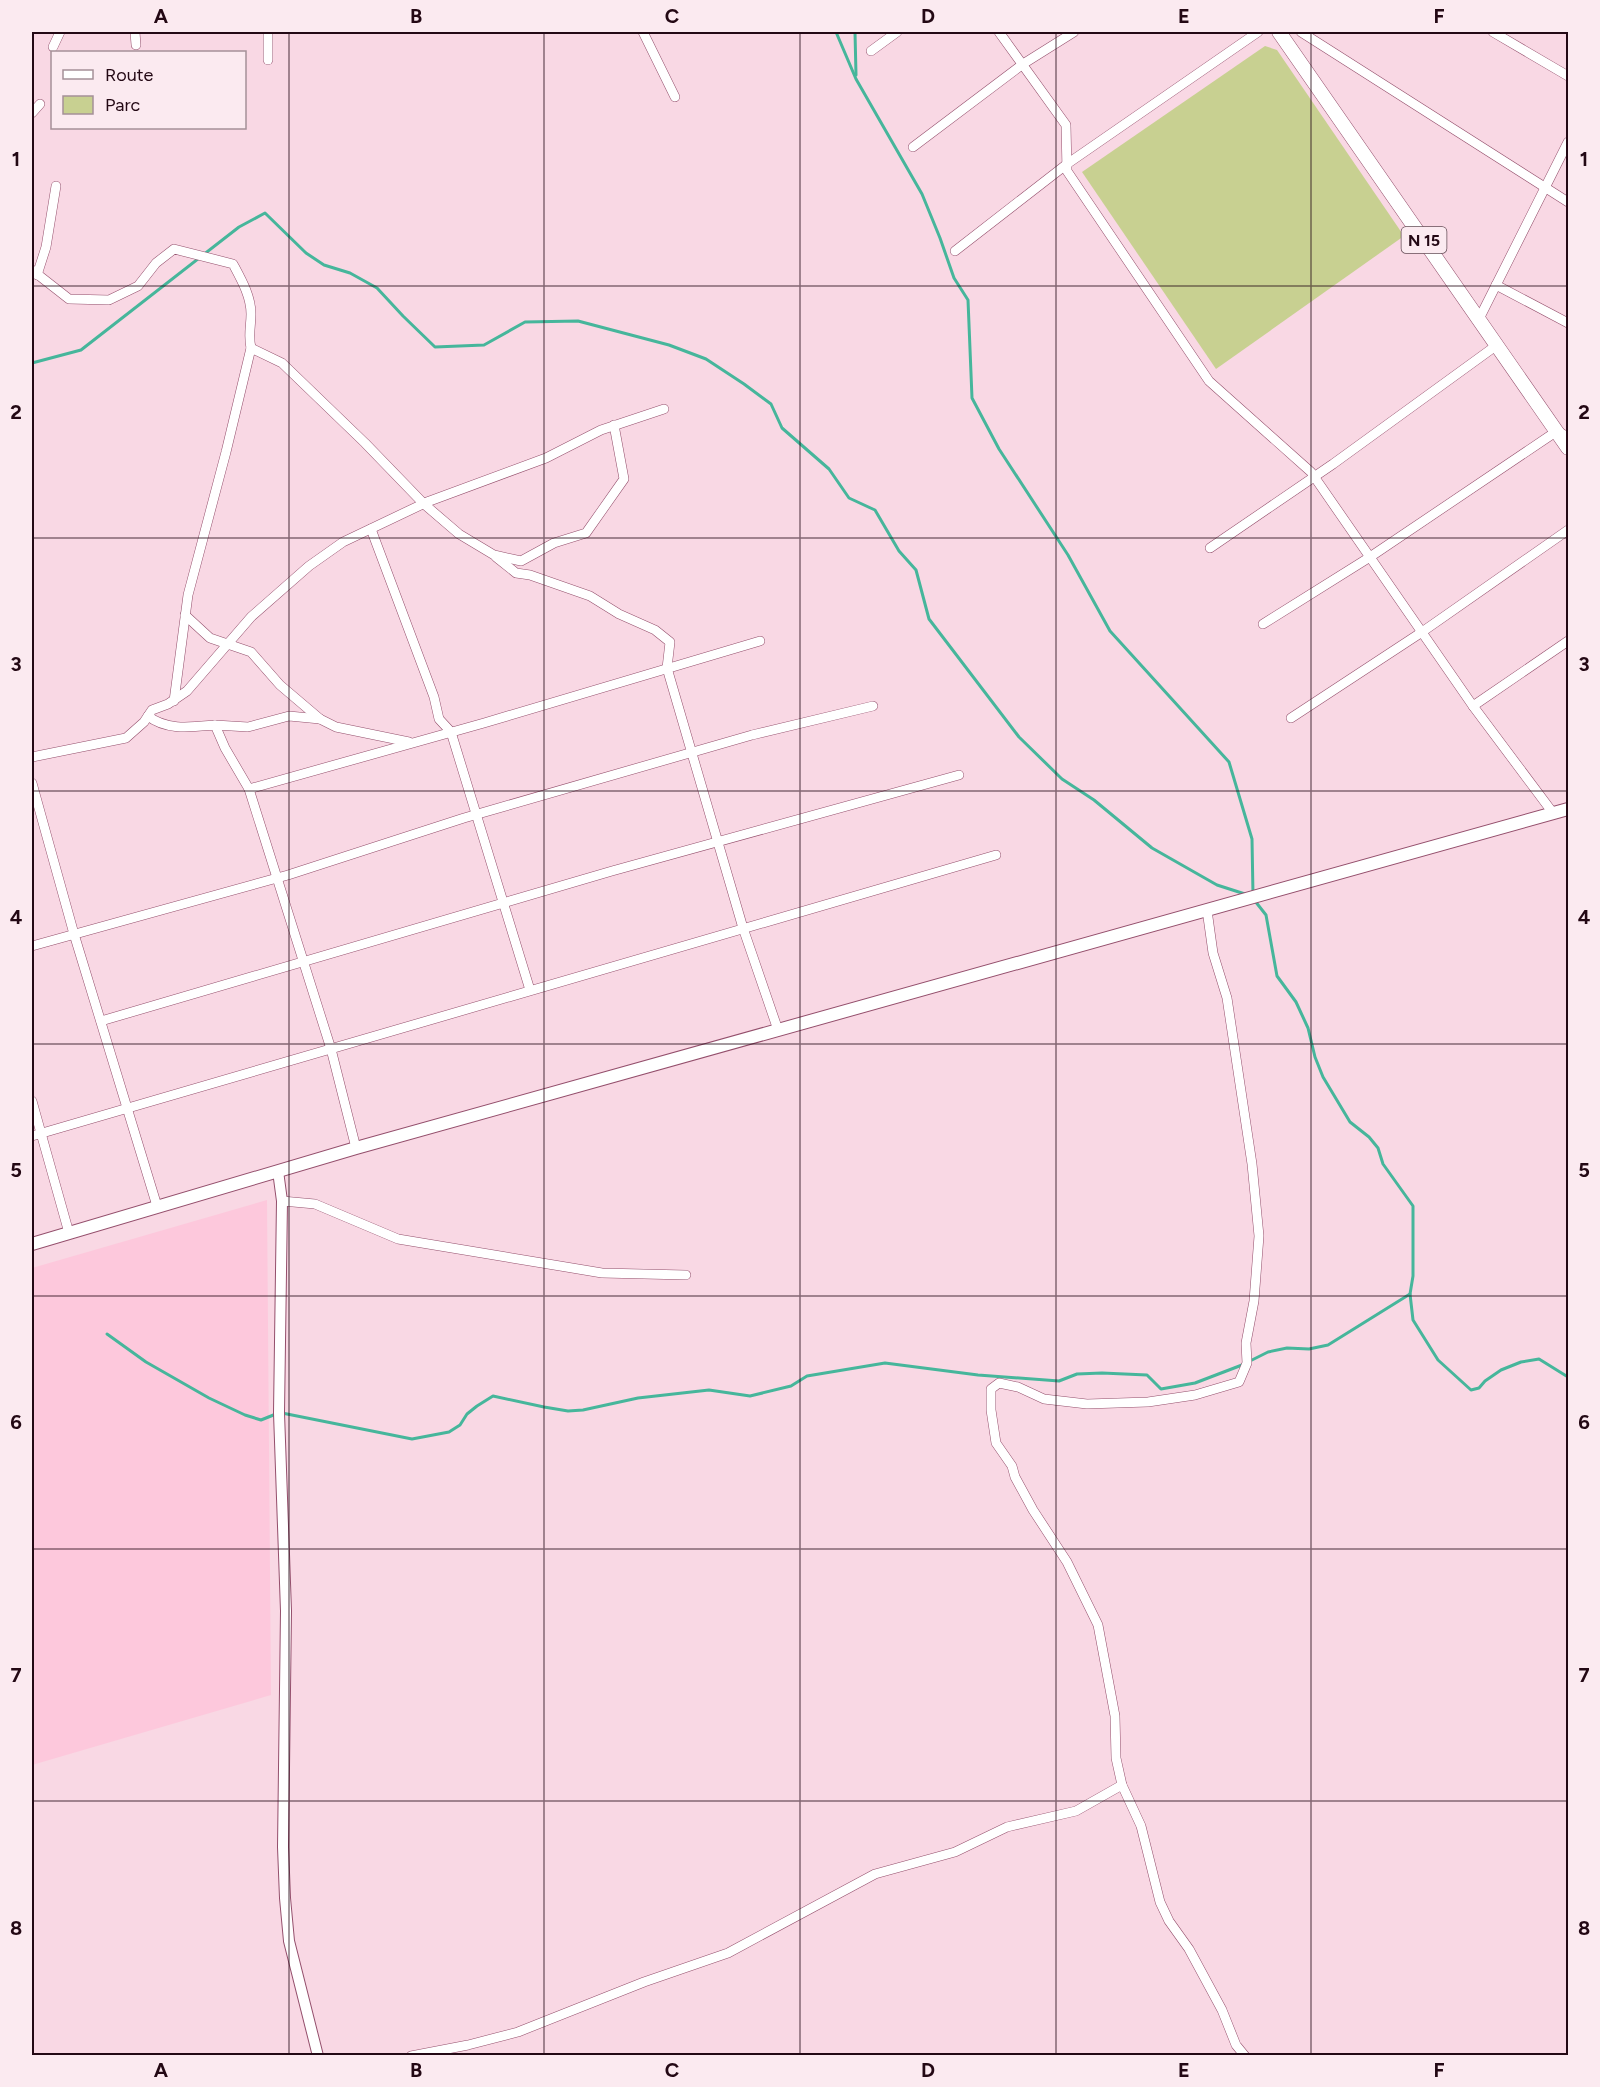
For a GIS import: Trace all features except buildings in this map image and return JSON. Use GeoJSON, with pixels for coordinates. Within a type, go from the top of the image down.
{"type":"FeatureCollection","features":[{"type":"Feature","properties":{"kind":"main road","name":"N 15"},"geometry":{"type":"LineString","coordinates":[[1279,32],[1497,345],[1563,434],[1569,448]]}},
{"type":"Feature","properties":{"kind":"main road"},"geometry":{"type":"LineString","coordinates":[[32,1244],[278,1170],[1569,809]]}},
{"type":"Feature","properties":{"kind":"street"},"geometry":{"type":"LineString","coordinates":[[53,47],[60,32]]}},
{"type":"Feature","properties":{"kind":"street"},"geometry":{"type":"LineString","coordinates":[[135,32],[136,45]]}},
{"type":"Feature","properties":{"kind":"street"},"geometry":{"type":"LineString","coordinates":[[268,32],[268,60]]}},
{"type":"Feature","properties":{"kind":"street"},"geometry":{"type":"LineString","coordinates":[[643,32],[675,97]]}},
{"type":"Feature","properties":{"kind":"street"},"geometry":{"type":"LineString","coordinates":[[871,51],[897,32]]}},
{"type":"Feature","properties":{"kind":"street"},"geometry":{"type":"LineString","coordinates":[[999,32],[1066,125],[1067,171],[1209,381],[1314,477],[1473,706],[1553,813]]}},
{"type":"Feature","properties":{"kind":"street"},"geometry":{"type":"LineString","coordinates":[[913,147],[1023,64],[1074,32]]}},
{"type":"Feature","properties":{"kind":"street"},"geometry":{"type":"LineString","coordinates":[[954,251],[1067,164],[1258,32]]}},
{"type":"Feature","properties":{"kind":"street"},"geometry":{"type":"LineString","coordinates":[[1301,32],[1569,202]]}},
{"type":"Feature","properties":{"kind":"street"},"geometry":{"type":"LineString","coordinates":[[1493,32],[1569,76]]}},
{"type":"Feature","properties":{"kind":"street"},"geometry":{"type":"LineString","coordinates":[[32,113],[40,104]]}},
{"type":"Feature","properties":{"kind":"street"},"geometry":{"type":"LineString","coordinates":[[1479,319],[1569,142]]}},
{"type":"Feature","properties":{"kind":"street"},"geometry":{"type":"LineString","coordinates":[[56,186],[46,247],[34,273],[69,299],[109,300],[138,286],[156,263],[174,249],[232,264],[248,294],[251,313],[248,336],[251,348],[188,595],[174,700]]}},
{"type":"Feature","properties":{"kind":"street"},"geometry":{"type":"LineString","coordinates":[[1496,285],[1569,323]]}},
{"type":"Feature","properties":{"kind":"street"},"geometry":{"type":"LineString","coordinates":[[1210,548],[1314,477],[1497,345]]}},
{"type":"Feature","properties":{"kind":"street"},"geometry":{"type":"LineString","coordinates":[[251,348],[282,363],[424,504],[459,534],[494,555],[516,573],[590,596],[619,615],[655,630],[670,642],[668,668],[743,928],[778,1030]]}},
{"type":"Feature","properties":{"kind":"street"},"geometry":{"type":"LineString","coordinates":[[32,757],[126,738],[144,722],[152,710],[187,691],[251,617],[309,566],[343,542],[424,504],[546,458],[601,430],[664,409]]}},
{"type":"Feature","properties":{"kind":"street"},"geometry":{"type":"LineString","coordinates":[[494,555],[521,561],[554,543],[586,533],[624,479],[614,425]]}},
{"type":"Feature","properties":{"kind":"street"},"geometry":{"type":"LineString","coordinates":[[1263,624],[1563,434]]}},
{"type":"Feature","properties":{"kind":"street"},"geometry":{"type":"LineString","coordinates":[[371,529],[434,697],[439,718],[451,732],[530,990]]}},
{"type":"Feature","properties":{"kind":"street"},"geometry":{"type":"LineString","coordinates":[[1291,718],[1422,632],[1569,530]]}},
{"type":"Feature","properties":{"kind":"street"},"geometry":{"type":"LineString","coordinates":[[185,615],[210,638],[251,652],[280,685],[320,719],[336,727],[412,743]]}},
{"type":"Feature","properties":{"kind":"street"},"geometry":{"type":"LineString","coordinates":[[249,789],[760,641]]}},
{"type":"Feature","properties":{"kind":"street"},"geometry":{"type":"LineString","coordinates":[[1473,706],[1569,641]]}},
{"type":"Feature","properties":{"kind":"street"},"geometry":{"type":"LineString","coordinates":[[32,946],[278,878],[477,815],[752,735],[873,706]]}},
{"type":"Feature","properties":{"kind":"street"},"geometry":{"type":"LineString","coordinates":[[148,716],[158,724],[186,727],[215,725],[248,727],[289,716],[320,719]]}},
{"type":"Feature","properties":{"kind":"street"},"geometry":{"type":"LineString","coordinates":[[215,725],[225,748],[249,789],[331,1049],[356,1148]]}},
{"type":"Feature","properties":{"kind":"street"},"geometry":{"type":"LineString","coordinates":[[101,1021],[503,903],[959,775]]}},
{"type":"Feature","properties":{"kind":"street"},"geometry":{"type":"LineString","coordinates":[[32,783],[74,934],[157,1206]]}},
{"type":"Feature","properties":{"kind":"street"},"geometry":{"type":"LineString","coordinates":[[36,1135],[996,855]]}},
{"type":"Feature","properties":{"kind":"street"},"geometry":{"type":"LineString","coordinates":[[1207,910],[1213,953],[1227,998],[1252,1164],[1259,1236],[1254,1301],[1246,1343],[1247,1363],[1239,1382],[1195,1395],[1148,1402],[1087,1404],[1044,1400],[1018,1387],[999,1383],[992,1389],[990,1400],[996,1443],[1012,1466],[1015,1477],[1038,1518],[1067,1562],[1098,1625],[1115,1716],[1116,1758],[1122,1785],[1141,1826],[1160,1902],[1211,1990],[1236,2045],[1245,2055]]}},
{"type":"Feature","properties":{"kind":"street"},"geometry":{"type":"LineString","coordinates":[[32,1101],[36,1135],[69,1233]]}},
{"type":"Feature","properties":{"kind":"street"},"geometry":{"type":"LineString","coordinates":[[278,1170],[282,1201],[279,1413],[286,1611],[283,1847],[285,1898],[289,1941],[296,1975],[318,2055]]}},
{"type":"Feature","properties":{"kind":"street"},"geometry":{"type":"LineString","coordinates":[[282,1201],[315,1204],[398,1239],[602,1273],[686,1275]]}},
{"type":"Feature","properties":{"kind":"street"},"geometry":{"type":"LineString","coordinates":[[411,2055],[468,2045],[518,2032],[644,1982],[728,1953],[875,1874],[956,1852],[1007,1827],[1076,1811],[1122,1785]]}},
{"type":"Feature","properties":{"kind":"shaded area"},"geometry":{"type":"Polygon","coordinates":[[[267,1200],[271,1695],[32,1765],[32,1268],[267,1200]]]}},
{"type":"Feature","properties":{"kind":"green space"},"geometry":{"type":"Polygon","coordinates":[[[1265,46],[1277,50],[1404,236],[1216,369],[1082,172],[1265,46]]]}},
{"type":"Feature","properties":{"kind":"waterway"},"geometry":{"type":"LineString","coordinates":[[836,32],[856,79],[922,194],[954,278],[968,300],[972,398],[999,449],[1068,555],[1110,631],[1229,762],[1252,839],[1253,895]]}},
{"type":"Feature","properties":{"kind":"waterway"},"geometry":{"type":"LineString","coordinates":[[855,32],[856,75]]}},
{"type":"Feature","properties":{"kind":"waterway"},"geometry":{"type":"LineString","coordinates":[[32,363],[81,350],[239,227],[265,213],[306,253],[324,265],[350,273],[377,288],[435,347],[484,345],[525,322],[578,321],[669,345],[706,359],[771,404],[782,428],[829,469],[849,498],[875,510],[899,551],[916,570],[929,619],[1019,737],[1062,779],[1094,800],[1152,848],[1217,885],[1245,894]]}},
{"type":"Feature","properties":{"kind":"waterway"},"geometry":{"type":"LineString","coordinates":[[1255,901],[1266,915],[1277,976],[1296,1002],[1308,1028],[1323,1077],[1350,1122],[1369,1137],[1378,1148],[1383,1164],[1413,1206],[1413,1276],[1410,1294],[1413,1320],[1438,1360],[1471,1390],[1479,1388],[1501,1370],[1521,1362],[1539,1359],[1568,1377]]}},
{"type":"Feature","properties":{"kind":"waterway"},"geometry":{"type":"LineString","coordinates":[[1248,1362],[1268,1352],[1328,1345],[1410,1294]]}},
{"type":"Feature","properties":{"kind":"waterway"},"geometry":{"type":"LineString","coordinates":[[107,1334],[146,1362],[209,1398],[261,1420],[276,1414]]}},
{"type":"Feature","properties":{"kind":"waterway"},"geometry":{"type":"LineString","coordinates":[[282,1413],[412,1439],[449,1432],[460,1425],[467,1414],[493,1396],[568,1411],[638,1398],[709,1390],[750,1396],[791,1386],[807,1376],[885,1363],[978,1375],[1059,1381],[1077,1374],[1147,1375],[1161,1389],[1195,1383],[1242,1365]]}}]}
